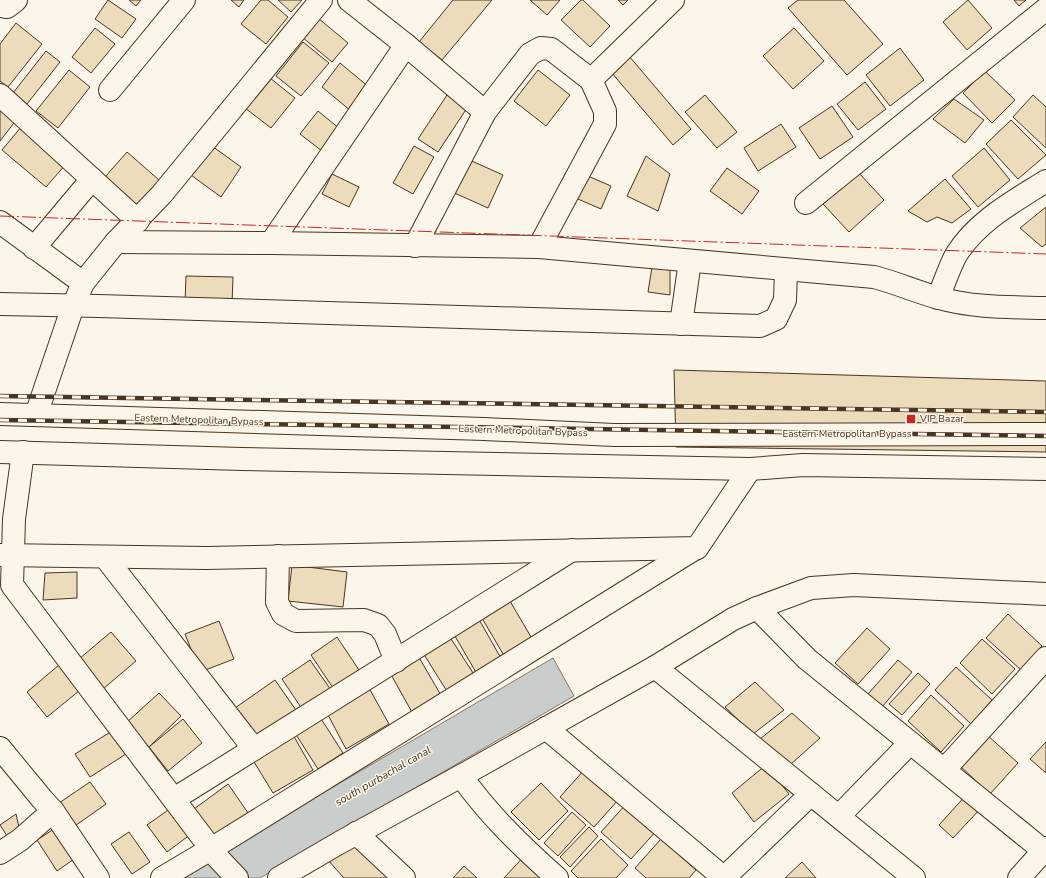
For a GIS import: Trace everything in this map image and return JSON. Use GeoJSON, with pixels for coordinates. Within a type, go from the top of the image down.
{"type":"FeatureCollection","features":[{"type":"Feature","properties":{"kind":"street"},"geometry":{"type":"LineString","coordinates":[[0,6],[7,7],[16,0]]}},
{"type":"Feature","properties":{"kind":"street"},"geometry":{"type":"LineString","coordinates":[[110,90],[184,0]]}},
{"type":"Feature","properties":{"kind":"street"},"geometry":{"type":"LineString","coordinates":[[36,415],[73,306],[83,283],[116,242],[138,221],[162,194],[321,0]]}},
{"type":"Feature","properties":{"kind":"street"},"geometry":{"type":"LineString","coordinates":[[349,0],[406,45],[485,112]]}},
{"type":"Feature","properties":{"kind":"street"},"geometry":{"type":"LineString","coordinates":[[592,80],[673,0]]}},
{"type":"Feature","properties":{"kind":"street"},"geometry":{"type":"LineString","coordinates":[[806,203],[1046,10]]}},
{"type":"Feature","properties":{"kind":"street"},"geometry":{"type":"LineString","coordinates":[[271,243],[406,45]]}},
{"type":"Feature","properties":{"kind":"street"},"geometry":{"type":"LineString","coordinates":[[415,246],[485,112],[530,54],[541,48],[551,49],[592,80],[605,111],[605,124],[540,248]]}},
{"type":"Feature","properties":{"kind":"street"},"geometry":{"type":"LineString","coordinates":[[0,95],[138,221]]}},
{"type":"Feature","properties":{"kind":"street"},"geometry":{"type":"LineString","coordinates":[[34,248],[92,179]]}},
{"type":"Feature","properties":{"kind":"street"},"geometry":{"type":"LineString","coordinates":[[938,298],[956,256],[974,233],[996,213],[1046,181]]}},
{"type":"Feature","properties":{"kind":"street"},"geometry":{"type":"LineString","coordinates":[[0,222],[83,283]]}},
{"type":"Feature","properties":{"kind":"street"},"geometry":{"type":"LineString","coordinates":[[116,242],[540,248],[874,277],[938,298],[980,306],[1046,308]]}},
{"type":"Feature","properties":{"kind":"street"},"geometry":{"type":"LineString","coordinates":[[681,324],[690,261]]}},
{"type":"Feature","properties":{"kind":"street"},"geometry":{"type":"LineString","coordinates":[[0,304],[760,326],[776,319],[785,300],[786,270]]}},
{"type":"Feature","properties":{"kind":"street","name":"Eastern Metropolitan Bypass"},"geometry":{"type":"LineString","coordinates":[[0,414],[477,428],[614,435],[1046,434]]}},
{"type":"Feature","properties":{"kind":"street"},"geometry":{"type":"LineString","coordinates":[[0,452],[250,459],[750,469],[803,465],[1046,468]]}},
{"type":"Feature","properties":{"kind":"street"},"geometry":{"type":"LineString","coordinates":[[23,452],[14,519],[6,555],[6,585],[215,853],[237,878]]}},
{"type":"Feature","properties":{"kind":"street"},"geometry":{"type":"LineString","coordinates":[[162,878],[215,853],[697,548],[750,469]]}},
{"type":"Feature","properties":{"kind":"street"},"geometry":{"type":"LineString","coordinates":[[6,555],[206,558],[697,548]]}},
{"type":"Feature","properties":{"kind":"street"},"geometry":{"type":"LineString","coordinates":[[174,800],[572,550]]}},
{"type":"Feature","properties":{"kind":"street"},"geometry":{"type":"LineString","coordinates":[[278,556],[277,602],[283,614],[296,621],[364,620],[378,625],[385,634],[396,661]]}},
{"type":"Feature","properties":{"kind":"street"},"geometry":{"type":"LineString","coordinates":[[105,557],[254,749]]}},
{"type":"Feature","properties":{"kind":"street"},"geometry":{"type":"LineString","coordinates":[[279,878],[356,833],[655,667],[733,619],[756,608],[810,588],[854,585],[1046,594]]}},
{"type":"Feature","properties":{"kind":"street"},"geometry":{"type":"LineString","coordinates":[[756,608],[807,659],[910,743],[1045,849],[1029,875]]}},
{"type":"Feature","properties":{"kind":"street"},"geometry":{"type":"LineString","coordinates":[[944,770],[1046,658]]}},
{"type":"Feature","properties":{"kind":"street"},"geometry":{"type":"LineString","coordinates":[[655,667],[914,878]]}},
{"type":"Feature","properties":{"kind":"street"},"geometry":{"type":"LineString","coordinates":[[546,728],[715,875],[811,794]]}},
{"type":"Feature","properties":{"kind":"street"},"geometry":{"type":"LineString","coordinates":[[839,816],[910,743]]}},
{"type":"Feature","properties":{"kind":"street"},"geometry":{"type":"LineString","coordinates":[[0,748],[53,811],[98,878]]}},
{"type":"Feature","properties":{"kind":"street"},"geometry":{"type":"LineString","coordinates":[[461,776],[477,798],[501,826],[557,878]]}},
{"type":"Feature","properties":{"kind":"street"},"geometry":{"type":"LineString","coordinates":[[0,852],[20,840],[53,811]]}},
{"type":"Feature","properties":{"kind":"street"},"geometry":{"type":"LineString","coordinates":[[356,833],[404,878]]}},
{"type":"Feature","properties":{"kind":"water","name":"south purbachal canal"},"geometry":{"type":"Polygon","coordinates":[[[553,658],[574,696],[260,878],[178,878],[553,658]]]}},
{"type":"Feature","properties":{"kind":"building"},"geometry":{"type":"Polygon","coordinates":[[[108,0],[136,19],[122,38],[95,19],[108,0]]]}},
{"type":"Feature","properties":{"kind":"building"},"geometry":{"type":"Polygon","coordinates":[[[129,0],[141,0],[136,6],[129,0]]]}},
{"type":"Feature","properties":{"kind":"building"},"geometry":{"type":"Polygon","coordinates":[[[231,0],[244,0],[239,7],[231,0]]]}},
{"type":"Feature","properties":{"kind":"building"},"geometry":{"type":"Polygon","coordinates":[[[261,0],[268,0],[288,17],[266,44],[241,24],[261,0]]]}},
{"type":"Feature","properties":{"kind":"building"},"geometry":{"type":"Polygon","coordinates":[[[278,0],[302,0],[291,12],[278,0]]]}},
{"type":"Feature","properties":{"kind":"building"},"geometry":{"type":"Polygon","coordinates":[[[453,0],[492,0],[442,60],[419,42],[453,0]]]}},
{"type":"Feature","properties":{"kind":"building"},"geometry":{"type":"Polygon","coordinates":[[[530,0],[560,0],[547,15],[530,0]]]}},
{"type":"Feature","properties":{"kind":"building"},"geometry":{"type":"Polygon","coordinates":[[[581,0],[583,0],[610,26],[590,47],[561,20],[581,0]]]}},
{"type":"Feature","properties":{"kind":"building"},"geometry":{"type":"Polygon","coordinates":[[[618,0],[628,0],[623,5],[618,0]]]}},
{"type":"Feature","properties":{"kind":"building"},"geometry":{"type":"Polygon","coordinates":[[[798,0],[844,0],[883,44],[847,75],[788,8],[798,0]]]}},
{"type":"Feature","properties":{"kind":"building"},"geometry":{"type":"Polygon","coordinates":[[[968,0],[992,28],[967,50],[943,22],[968,0]]]}},
{"type":"Feature","properties":{"kind":"building"},"geometry":{"type":"Polygon","coordinates":[[[1014,0],[1026,0],[1019,6],[1014,0]]]}},
{"type":"Feature","properties":{"kind":"building"},"geometry":{"type":"Polygon","coordinates":[[[318,18],[348,43],[332,62],[302,37],[318,18]]]}},
{"type":"Feature","properties":{"kind":"building"},"geometry":{"type":"Polygon","coordinates":[[[16,23],[42,44],[8,87],[0,81],[0,44],[16,23]]]}},
{"type":"Feature","properties":{"kind":"building"},"geometry":{"type":"Polygon","coordinates":[[[95,28],[115,44],[91,73],[72,57],[95,28]]]}},
{"type":"Feature","properties":{"kind":"building"},"geometry":{"type":"Polygon","coordinates":[[[794,28],[824,61],[793,89],[763,56],[794,28]]]}},
{"type":"Feature","properties":{"kind":"building"},"geometry":{"type":"Polygon","coordinates":[[[303,42],[329,63],[301,96],[276,76],[303,42]]]}},
{"type":"Feature","properties":{"kind":"building"},"geometry":{"type":"Polygon","coordinates":[[[900,48],[924,80],[890,106],[866,75],[900,48]]]}},
{"type":"Feature","properties":{"kind":"building"},"geometry":{"type":"Polygon","coordinates":[[[46,51],[60,62],[27,104],[13,93],[46,51]]]}},
{"type":"Feature","properties":{"kind":"building"},"geometry":{"type":"Polygon","coordinates":[[[629,56],[691,129],[673,145],[611,72],[629,56]]]}},
{"type":"Feature","properties":{"kind":"building"},"geometry":{"type":"Polygon","coordinates":[[[340,63],[370,88],[351,111],[322,87],[340,63]]]}},
{"type":"Feature","properties":{"kind":"building"},"geometry":{"type":"Polygon","coordinates":[[[69,70],[90,87],[58,128],[36,111],[69,70]]]}},
{"type":"Feature","properties":{"kind":"building"},"geometry":{"type":"Polygon","coordinates":[[[538,70],[570,95],[546,126],[514,101],[538,70]]]}},
{"type":"Feature","properties":{"kind":"building"},"geometry":{"type":"Polygon","coordinates":[[[985,71],[1015,100],[992,123],[963,93],[985,71]]]}},
{"type":"Feature","properties":{"kind":"building"},"geometry":{"type":"Polygon","coordinates":[[[270,78],[295,98],[271,128],[245,108],[270,78]]]}},
{"type":"Feature","properties":{"kind":"building"},"geometry":{"type":"Polygon","coordinates":[[[865,82],[886,109],[858,130],[837,104],[865,82]]]}},
{"type":"Feature","properties":{"kind":"building"},"geometry":{"type":"Polygon","coordinates":[[[447,95],[467,108],[438,152],[418,139],[447,95]]]}},
{"type":"Feature","properties":{"kind":"building"},"geometry":{"type":"Polygon","coordinates":[[[705,95],[737,132],[717,148],[685,112],[705,95]]]}},
{"type":"Feature","properties":{"kind":"building"},"geometry":{"type":"Polygon","coordinates":[[[1033,95],[1046,107],[1046,148],[1013,117],[1033,95]]]}},
{"type":"Feature","properties":{"kind":"building"},"geometry":{"type":"Polygon","coordinates":[[[954,99],[984,120],[965,143],[933,119],[954,99]]]}},
{"type":"Feature","properties":{"kind":"building"},"geometry":{"type":"Polygon","coordinates":[[[0,106],[17,119],[0,141],[0,106]]]}},
{"type":"Feature","properties":{"kind":"building"},"geometry":{"type":"Polygon","coordinates":[[[832,106],[853,137],[820,159],[799,128],[832,106]]]}},
{"type":"Feature","properties":{"kind":"building"},"geometry":{"type":"Polygon","coordinates":[[[318,111],[340,129],[322,151],[300,134],[318,111]]]}},
{"type":"Feature","properties":{"kind":"building"},"geometry":{"type":"Polygon","coordinates":[[[1011,120],[1046,155],[1018,179],[986,144],[1011,120]]]}},
{"type":"Feature","properties":{"kind":"building"},"geometry":{"type":"Polygon","coordinates":[[[781,124],[796,147],[758,171],[744,148],[781,124]]]}},
{"type":"Feature","properties":{"kind":"building"},"geometry":{"type":"Polygon","coordinates":[[[22,126],[66,164],[46,187],[2,150],[22,126]]]}},
{"type":"Feature","properties":{"kind":"building"},"geometry":{"type":"Polygon","coordinates":[[[212,146],[241,167],[221,197],[191,175],[212,146]]]}},
{"type":"Feature","properties":{"kind":"building"},"geometry":{"type":"Polygon","coordinates":[[[414,146],[434,157],[413,194],[393,183],[414,146]]]}},
{"type":"Feature","properties":{"kind":"building"},"geometry":{"type":"Polygon","coordinates":[[[984,148],[1010,180],[978,207],[952,176],[984,148]]]}},
{"type":"Feature","properties":{"kind":"building"},"geometry":{"type":"Polygon","coordinates":[[[127,152],[159,180],[137,206],[105,177],[127,152]]]}},
{"type":"Feature","properties":{"kind":"building"},"geometry":{"type":"Polygon","coordinates":[[[646,156],[670,174],[658,211],[627,196],[646,156]]]}},
{"type":"Feature","properties":{"kind":"building"},"geometry":{"type":"Polygon","coordinates":[[[465,158],[503,175],[488,208],[450,191],[465,158]]]}},
{"type":"Feature","properties":{"kind":"building"},"geometry":{"type":"Polygon","coordinates":[[[727,168],[759,191],[742,214],[710,191],[727,168]]]}},
{"type":"Feature","properties":{"kind":"building"},"geometry":{"type":"Polygon","coordinates":[[[858,172],[884,200],[849,232],[823,204],[858,172]]]}},
{"type":"Feature","properties":{"kind":"building"},"geometry":{"type":"Polygon","coordinates":[[[581,173],[611,186],[601,209],[571,196],[581,173]]]}},
{"type":"Feature","properties":{"kind":"building"},"geometry":{"type":"Polygon","coordinates":[[[332,174],[359,187],[349,207],[322,194],[332,174]]]}},
{"type":"Feature","properties":{"kind":"building"},"geometry":{"type":"Polygon","coordinates":[[[945,179],[971,209],[952,223],[937,217],[927,222],[908,211],[945,179]]]}},
{"type":"Feature","properties":{"kind":"building"},"geometry":{"type":"Polygon","coordinates":[[[1046,207],[1046,244],[1042,247],[1020,228],[1046,207]]]}},
{"type":"Feature","properties":{"kind":"building"},"geometry":{"type":"Polygon","coordinates":[[[652,267],[670,267],[670,295],[648,292],[652,267]]]}},
{"type":"Feature","properties":{"kind":"building"},"geometry":{"type":"Polygon","coordinates":[[[186,276],[233,277],[232,304],[185,303],[186,276]]]}},
{"type":"Feature","properties":{"kind":"building","name":"VIP Bazar"},"geometry":{"type":"Polygon","coordinates":[[[674,370],[1046,381],[1046,452],[676,447],[674,370]]]}},
{"type":"Feature","properties":{"kind":"building"},"geometry":{"type":"Polygon","coordinates":[[[292,565],[347,572],[343,607],[288,601],[292,565]]]}},
{"type":"Feature","properties":{"kind":"building"},"geometry":{"type":"Polygon","coordinates":[[[77,572],[77,598],[43,600],[45,573],[77,572]]]}},
{"type":"Feature","properties":{"kind":"building"},"geometry":{"type":"Polygon","coordinates":[[[507,596],[534,642],[506,659],[479,613],[507,596]]]}},
{"type":"Feature","properties":{"kind":"building"},"geometry":{"type":"Polygon","coordinates":[[[1008,614],[1042,646],[1021,670],[986,638],[1008,614]]]}},
{"type":"Feature","properties":{"kind":"building"},"geometry":{"type":"Polygon","coordinates":[[[477,616],[502,660],[477,674],[452,631],[477,616]]]}},
{"type":"Feature","properties":{"kind":"building"},"geometry":{"type":"Polygon","coordinates":[[[219,621],[234,659],[200,672],[185,634],[219,621]]]}},
{"type":"Feature","properties":{"kind":"building"},"geometry":{"type":"Polygon","coordinates":[[[867,628],[890,649],[858,684],[835,663],[867,628]]]}},
{"type":"Feature","properties":{"kind":"building"},"geometry":{"type":"Polygon","coordinates":[[[446,631],[475,676],[448,693],[420,648],[446,631]]]}},
{"type":"Feature","properties":{"kind":"building"},"geometry":{"type":"Polygon","coordinates":[[[111,632],[136,661],[103,689],[79,659],[111,632]]]}},
{"type":"Feature","properties":{"kind":"building"},"geometry":{"type":"Polygon","coordinates":[[[337,637],[359,670],[333,688],[311,655],[337,637]]]}},
{"type":"Feature","properties":{"kind":"building"},"geometry":{"type":"Polygon","coordinates":[[[982,639],[1015,669],[992,694],[960,663],[982,639]]]}},
{"type":"Feature","properties":{"kind":"building"},"geometry":{"type":"Polygon","coordinates":[[[417,654],[442,697],[413,714],[389,671],[417,654]]]}},
{"type":"Feature","properties":{"kind":"building"},"geometry":{"type":"Polygon","coordinates":[[[310,660],[331,690],[302,709],[282,679],[310,660]]]}},
{"type":"Feature","properties":{"kind":"building"},"geometry":{"type":"Polygon","coordinates":[[[898,660],[912,672],[882,707],[868,694],[898,660]]]}},
{"type":"Feature","properties":{"kind":"building"},"geometry":{"type":"Polygon","coordinates":[[[59,665],[79,691],[47,717],[27,692],[59,665]]]}},
{"type":"Feature","properties":{"kind":"building"},"geometry":{"type":"Polygon","coordinates":[[[956,667],[992,700],[971,724],[935,690],[956,667]]]}},
{"type":"Feature","properties":{"kind":"building"},"geometry":{"type":"Polygon","coordinates":[[[918,673],[930,684],[902,715],[889,704],[918,673]]]}},
{"type":"Feature","properties":{"kind":"building"},"geometry":{"type":"Polygon","coordinates":[[[275,680],[298,713],[258,742],[235,708],[275,680]]]}},
{"type":"Feature","properties":{"kind":"building"},"geometry":{"type":"Polygon","coordinates":[[[755,682],[784,710],[753,734],[725,707],[755,682]]]}},
{"type":"Feature","properties":{"kind":"building"},"geometry":{"type":"Polygon","coordinates":[[[369,688],[389,724],[346,749],[328,715],[369,688]]]}},
{"type":"Feature","properties":{"kind":"building"},"geometry":{"type":"Polygon","coordinates":[[[159,693],[181,716],[149,747],[126,723],[159,693]]]}},
{"type":"Feature","properties":{"kind":"building"},"geometry":{"type":"Polygon","coordinates":[[[931,695],[964,726],[941,752],[908,721],[931,695]]]}},
{"type":"Feature","properties":{"kind":"building"},"geometry":{"type":"Polygon","coordinates":[[[792,713],[820,738],[790,765],[760,739],[792,713]]]}},
{"type":"Feature","properties":{"kind":"building"},"geometry":{"type":"Polygon","coordinates":[[[318,714],[343,753],[318,769],[293,730],[318,714]]]}},
{"type":"Feature","properties":{"kind":"building"},"geometry":{"type":"Polygon","coordinates":[[[183,719],[202,743],[168,771],[149,747],[183,719]]]}},
{"type":"Feature","properties":{"kind":"building"},"geometry":{"type":"Polygon","coordinates":[[[112,731],[126,754],[90,777],[75,754],[112,731]]]}},
{"type":"Feature","properties":{"kind":"building"},"geometry":{"type":"Polygon","coordinates":[[[292,733],[313,770],[273,793],[251,757],[292,733]]]}},
{"type":"Feature","properties":{"kind":"building"},"geometry":{"type":"Polygon","coordinates":[[[986,734],[1018,763],[990,794],[958,764],[986,734]]]}},
{"type":"Feature","properties":{"kind":"building"},"geometry":{"type":"Polygon","coordinates":[[[1046,742],[1046,773],[1030,759],[1046,742]]]}},
{"type":"Feature","properties":{"kind":"building"},"geometry":{"type":"Polygon","coordinates":[[[766,765],[789,794],[754,822],[732,793],[766,765]]]}},
{"type":"Feature","properties":{"kind":"building"},"geometry":{"type":"Polygon","coordinates":[[[585,769],[619,799],[594,827],[560,797],[585,769]]]}},
{"type":"Feature","properties":{"kind":"building"},"geometry":{"type":"Polygon","coordinates":[[[90,782],[106,804],[72,828],[56,805],[90,782]]]}},
{"type":"Feature","properties":{"kind":"building"},"geometry":{"type":"Polygon","coordinates":[[[541,783],[568,811],[539,840],[511,812],[541,783]]]}},
{"type":"Feature","properties":{"kind":"building"},"geometry":{"type":"Polygon","coordinates":[[[228,784],[253,820],[219,844],[194,809],[228,784]]]}},
{"type":"Feature","properties":{"kind":"building"},"geometry":{"type":"Polygon","coordinates":[[[968,793],[983,806],[953,838],[939,825],[968,793]]]}},
{"type":"Feature","properties":{"kind":"building"},"geometry":{"type":"Polygon","coordinates":[[[627,803],[657,830],[631,859],[601,832],[627,803]]]}},
{"type":"Feature","properties":{"kind":"building"},"geometry":{"type":"Polygon","coordinates":[[[171,808],[191,834],[167,852],[147,825],[171,808]]]}},
{"type":"Feature","properties":{"kind":"building"},"geometry":{"type":"Polygon","coordinates":[[[572,812],[586,825],[558,856],[544,843],[572,812]]]}},
{"type":"Feature","properties":{"kind":"building"},"geometry":{"type":"Polygon","coordinates":[[[16,814],[19,827],[11,842],[0,825],[16,814]]]}},
{"type":"Feature","properties":{"kind":"building"},"geometry":{"type":"Polygon","coordinates":[[[57,827],[77,857],[57,871],[37,840],[57,827]]]}},
{"type":"Feature","properties":{"kind":"building"},"geometry":{"type":"Polygon","coordinates":[[[589,827],[598,836],[570,867],[560,857],[589,827]]]}},
{"type":"Feature","properties":{"kind":"building"},"geometry":{"type":"Polygon","coordinates":[[[129,832],[150,862],[132,874],[111,844],[129,832]]]}},
{"type":"Feature","properties":{"kind":"building"},"geometry":{"type":"Polygon","coordinates":[[[601,839],[628,865],[616,878],[578,878],[571,871],[601,839]]]}},
{"type":"Feature","properties":{"kind":"building"},"geometry":{"type":"Polygon","coordinates":[[[661,839],[696,870],[689,878],[646,878],[635,868],[661,839]]]}},
{"type":"Feature","properties":{"kind":"building"},"geometry":{"type":"Polygon","coordinates":[[[355,844],[388,878],[344,878],[327,859],[355,844]]]}},
{"type":"Feature","properties":{"kind":"building"},"geometry":{"type":"Polygon","coordinates":[[[526,854],[551,878],[504,878],[526,854]]]}},
{"type":"Feature","properties":{"kind":"building"},"geometry":{"type":"Polygon","coordinates":[[[802,862],[816,878],[785,878],[802,862]]]}},
{"type":"Feature","properties":{"kind":"building"},"geometry":{"type":"Polygon","coordinates":[[[464,866],[477,878],[453,878],[464,866]]]}},
{"type":"Feature","properties":{"kind":"railway"},"geometry":{"type":"LineString","coordinates":[[0,396],[1046,412]]}},
{"type":"Feature","properties":{"kind":"railway"},"geometry":{"type":"LineString","coordinates":[[0,420],[1046,436]]}},
{"type":"Feature","properties":{"kind":"power"},"geometry":{"type":"LineString","coordinates":[[0,216],[1046,254]]}},
{"type":"Feature","properties":{"kind":"place","name":"VIP Bazar"},"geometry":{"type":"Point","coordinates":[911,419]}}]}
